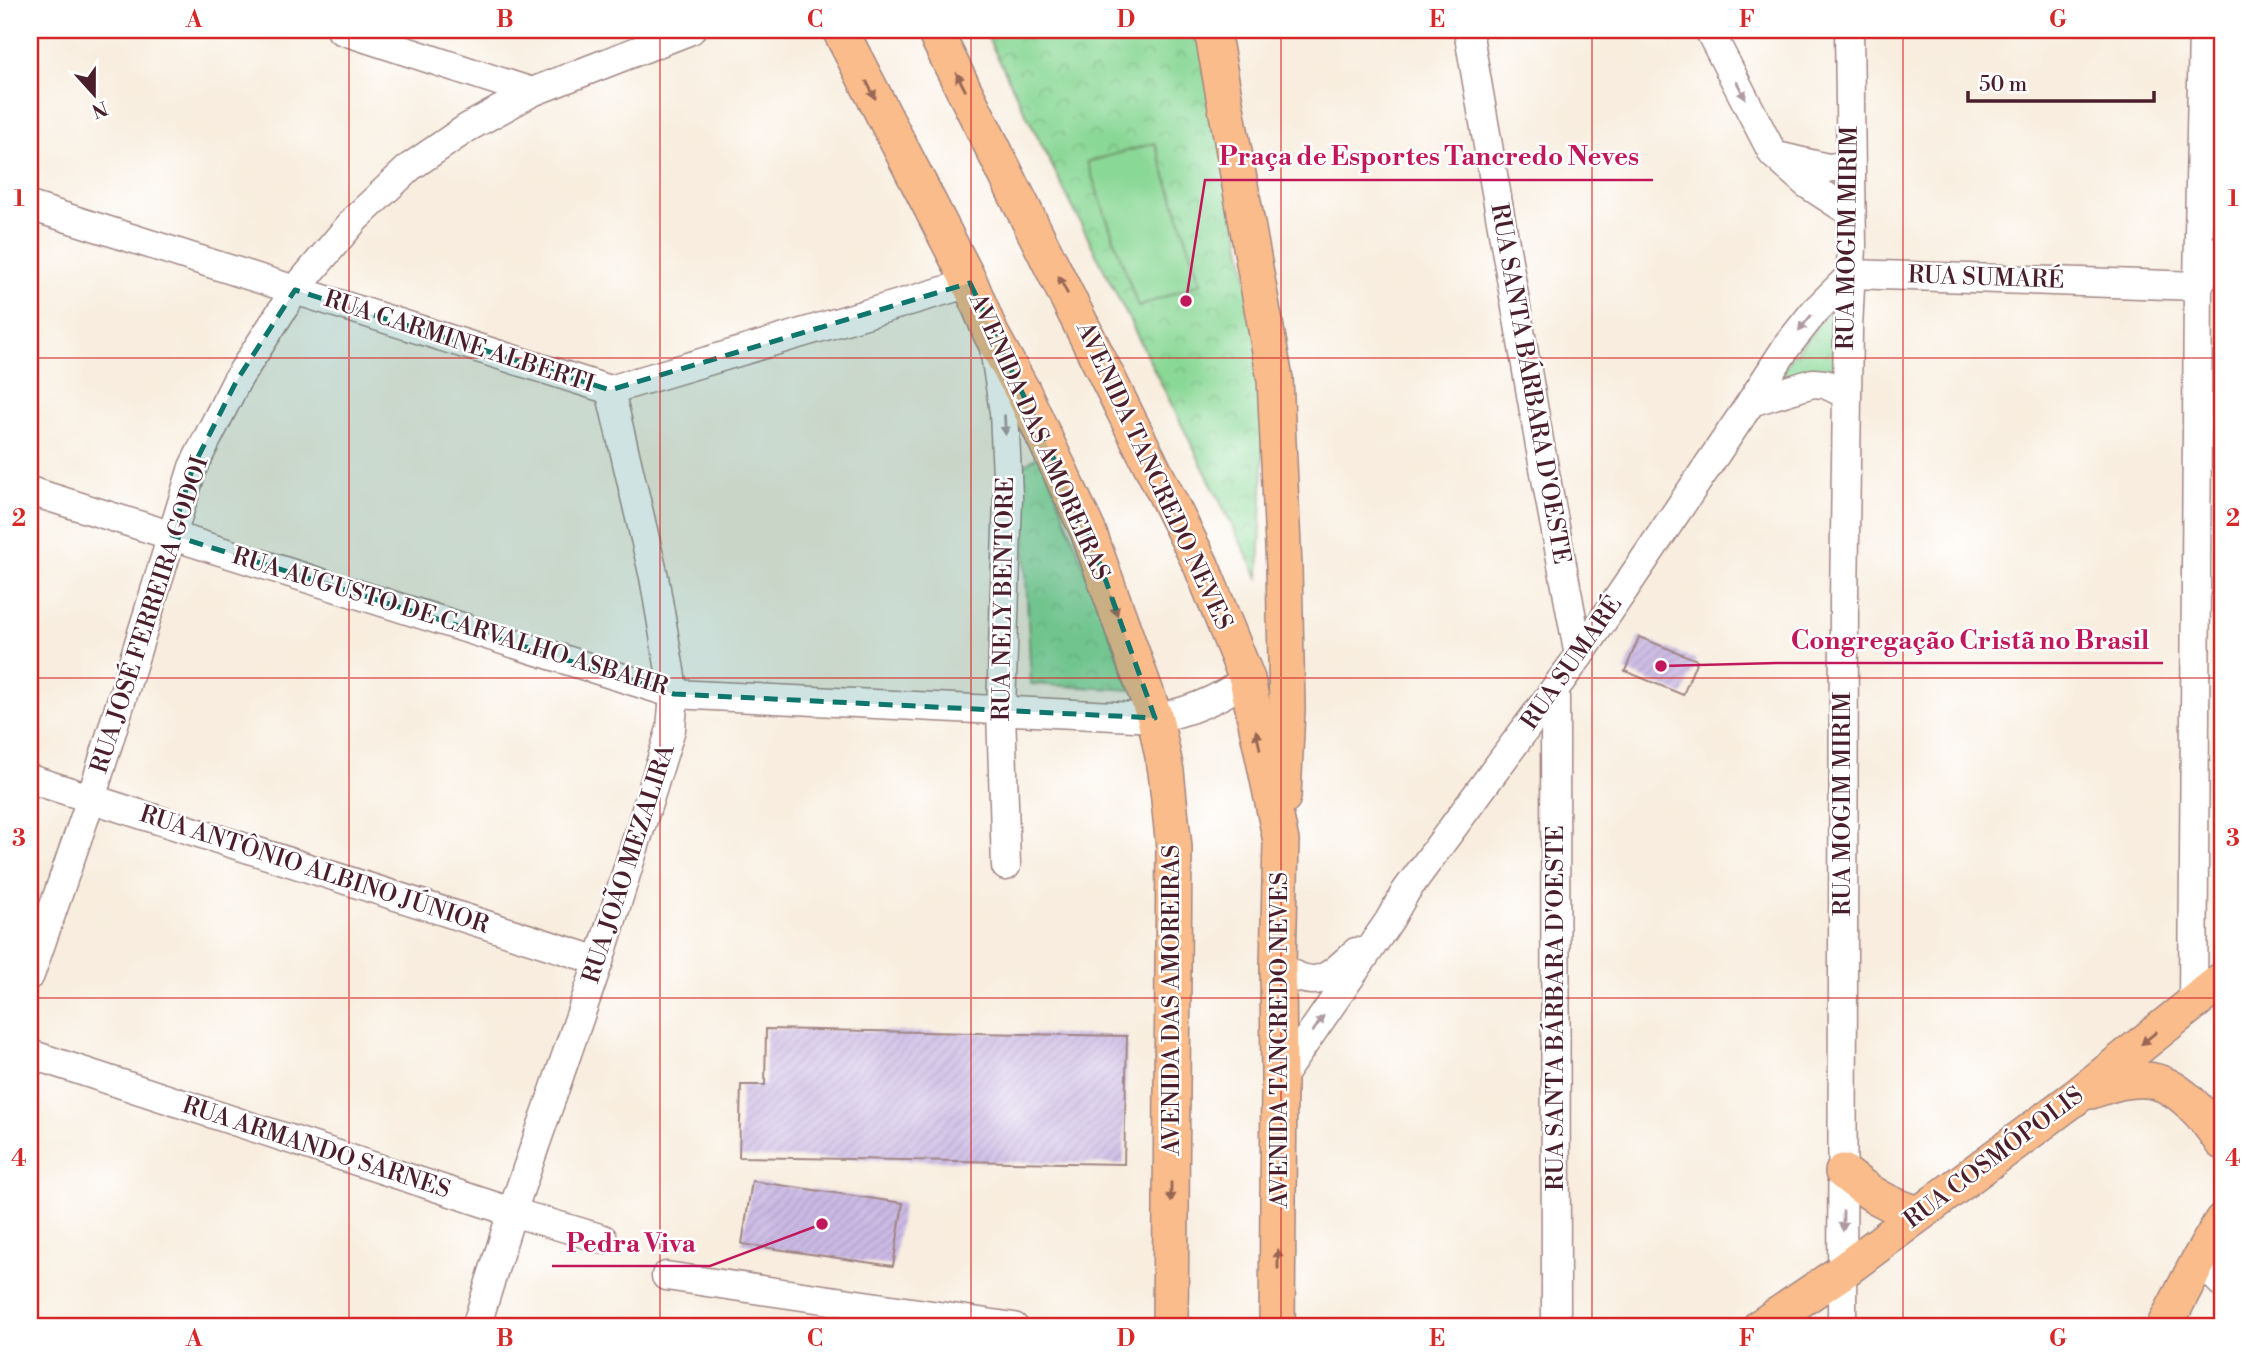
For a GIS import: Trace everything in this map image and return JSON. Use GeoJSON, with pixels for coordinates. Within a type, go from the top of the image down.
{"type":"FeatureCollection","features":[{"type":"Feature","properties":{"kind":"main road","name":"AVENIDA DAS AMOREIRAS"},"geometry":{"type":"LineString","coordinates":[[840,30],[970,283],[1088,531],[1155,718],[1166,771],[1174,848],[1170,1327]]}},
{"type":"Feature","properties":{"kind":"main road","name":"AVENIDA TANCREDO NEVES"},"geometry":{"type":"LineString","coordinates":[[934,30],[1201,565],[1247,679],[1281,841],[1277,1327]]}},
{"type":"Feature","properties":{"kind":"main road"},"geometry":{"type":"LineString","coordinates":[[1212,30],[1275,379],[1284,567],[1287,708],[1281,841]]}},
{"type":"Feature","properties":{"kind":"main road"},"geometry":{"type":"LineString","coordinates":[[1247,679],[1267,644],[1284,567]]}},
{"type":"Feature","properties":{"kind":"main road","name":"RUA COSMÓPOLIS"},"geometry":{"type":"LineString","coordinates":[[1760,1327],[1843,1270],[2076,1097],[2222,980]]}},
{"type":"Feature","properties":{"kind":"main road"},"geometry":{"type":"LineString","coordinates":[[2076,1097],[2117,1083],[2148,1080],[2164,1084],[2202,1114],[2222,1142]]}},
{"type":"Feature","properties":{"kind":"main road"},"geometry":{"type":"LineString","coordinates":[[1843,1172],[1874,1197],[1919,1214]]}},
{"type":"Feature","properties":{"kind":"main road"},"geometry":{"type":"LineString","coordinates":[[2164,1327],[2211,1271],[2222,1221]]}},
{"type":"Feature","properties":{"kind":"street"},"geometry":{"type":"LineString","coordinates":[[341,30],[532,92]]}},
{"type":"Feature","properties":{"kind":"street","name":"RUA JOSÉ FERREIRA GODOI"},"geometry":{"type":"LineString","coordinates":[[30,975],[91,799],[193,467],[231,392],[295,290],[356,218],[410,167],[467,128],[532,92],[691,30]]}},
{"type":"Feature","properties":{"kind":"street","name":"RUA SANTA BÁRBARA D'OESTE"},"geometry":{"type":"LineString","coordinates":[[1468,30],[1579,656]]}},
{"type":"Feature","properties":{"kind":"street"},"geometry":{"type":"LineString","coordinates":[[1709,30],[1773,154],[1807,184],[1850,212]]}},
{"type":"Feature","properties":{"kind":"street","name":"RUA MOGIM MIRIM"},"geometry":{"type":"LineString","coordinates":[[1842,1327],[1844,601],[1846,394],[1852,274],[1849,30]]}},
{"type":"Feature","properties":{"kind":"street"},"geometry":{"type":"LineString","coordinates":[[2193,1002],[2198,286],[2213,96],[2203,30]]}},
{"type":"Feature","properties":{"kind":"street"},"geometry":{"type":"LineString","coordinates":[[1773,154],[1828,168],[1850,165]]}},
{"type":"Feature","properties":{"kind":"street","name":"RUA CARMINE ALBERTI"},"geometry":{"type":"LineString","coordinates":[[30,206],[610,390],[970,283]]}},
{"type":"Feature","properties":{"kind":"street"},"geometry":{"type":"LineString","coordinates":[[2198,286],[2222,249]]}},
{"type":"Feature","properties":{"kind":"street","name":"RUA SUMARÉ"},"geometry":{"type":"LineString","coordinates":[[1279,1080],[1406,891],[1579,656],[1787,346],[1814,312],[1852,274],[2198,286]]}},
{"type":"Feature","properties":{"kind":"street","name":"RUA NELY BENTORE"},"geometry":{"type":"LineString","coordinates":[[992,334],[1004,412],[1008,497],[1001,710],[1006,866]]}},
{"type":"Feature","properties":{"kind":"street"},"geometry":{"type":"LineString","coordinates":[[1751,402],[1813,383],[1825,384],[1846,394]]}},
{"type":"Feature","properties":{"kind":"street","name":"RUA JOÃO MEZALIRA"},"geometry":{"type":"LineString","coordinates":[[476,1327],[512,1212],[599,961],[671,729],[674,694],[654,577],[610,390]]}},
{"type":"Feature","properties":{"kind":"street","name":"RUA AUGUSTO DE CARVALHO ASBAHR"},"geometry":{"type":"LineString","coordinates":[[30,491],[674,694],[1155,718],[1175,715],[1203,705],[1247,679]]}},
{"type":"Feature","properties":{"kind":"street","name":"RUA SANTA BÁRBARA D'OESTE"},"geometry":{"type":"LineString","coordinates":[[1555,690],[1556,1327]]}},
{"type":"Feature","properties":{"kind":"street","name":"RUA ANTÔNIO ALBINO JÚNIOR"},"geometry":{"type":"LineString","coordinates":[[30,779],[599,961]]}},
{"type":"Feature","properties":{"kind":"street","name":"RUA SUMARÉ"},"geometry":{"type":"LineString","coordinates":[[1278,966],[1296,978],[1308,980],[1331,975],[1388,921]]}},
{"type":"Feature","properties":{"kind":"street","name":"RUA ARMANDO SARNES"},"geometry":{"type":"LineString","coordinates":[[30,1054],[512,1212],[603,1238]]}},
{"type":"Feature","properties":{"kind":"street"},"geometry":{"type":"LineString","coordinates":[[666,1276],[1014,1327]]}},
{"type":"Feature","properties":{"kind":"highlighted area"},"geometry":{"type":"Polygon","coordinates":[[[970,283],[1088,531],[1155,718],[674,694],[172,535],[193,467],[237,380],[295,290],[610,390],[970,283]]]}},
{"type":"Feature","properties":{"kind":"green space"},"geometry":{"type":"Polygon","coordinates":[[[984,30],[1201,30],[1266,379],[1259,579],[984,30]]]}},
{"type":"Feature","properties":{"kind":"green space"},"geometry":{"type":"Polygon","coordinates":[[[2209,104],[2222,113],[2222,234],[2206,259],[2209,104]]]}},
{"type":"Feature","properties":{"kind":"green space"},"geometry":{"type":"Polygon","coordinates":[[[1155,143],[1201,283],[1138,307],[1087,162],[1155,143]]]}},
{"type":"Feature","properties":{"kind":"green space"},"geometry":{"type":"Polygon","coordinates":[[[1833,305],[1841,384],[1771,385],[1833,305]]]}},
{"type":"Feature","properties":{"kind":"green space"},"geometry":{"type":"Polygon","coordinates":[[[1041,455],[1132,690],[1031,684],[1021,466],[1041,455]]]}},
{"type":"Feature","properties":{"kind":"building"},"geometry":{"type":"Polygon","coordinates":[[[1639,637],[1697,660],[1683,695],[1625,671],[1639,637]]]}},
{"type":"Feature","properties":{"kind":"building"},"geometry":{"type":"Polygon","coordinates":[[[766,1029],[1127,1036],[1124,1164],[739,1157],[741,1085],[765,1085],[766,1029]]]}},
{"type":"Feature","properties":{"kind":"building"},"geometry":{"type":"Polygon","coordinates":[[[752,1181],[903,1203],[893,1266],[742,1244],[752,1181]]]}},
{"type":"Feature","properties":{"kind":"place","name":"Praça de Esportes Tancredo Neves"},"geometry":{"type":"Point","coordinates":[1186,301]}},
{"type":"Feature","properties":{"kind":"place","name":"Congregação Cristã no Brasil"},"geometry":{"type":"Point","coordinates":[1661,666]}},
{"type":"Feature","properties":{"kind":"place","name":"Pedra Viva"},"geometry":{"type":"Point","coordinates":[822,1224]}}]}
